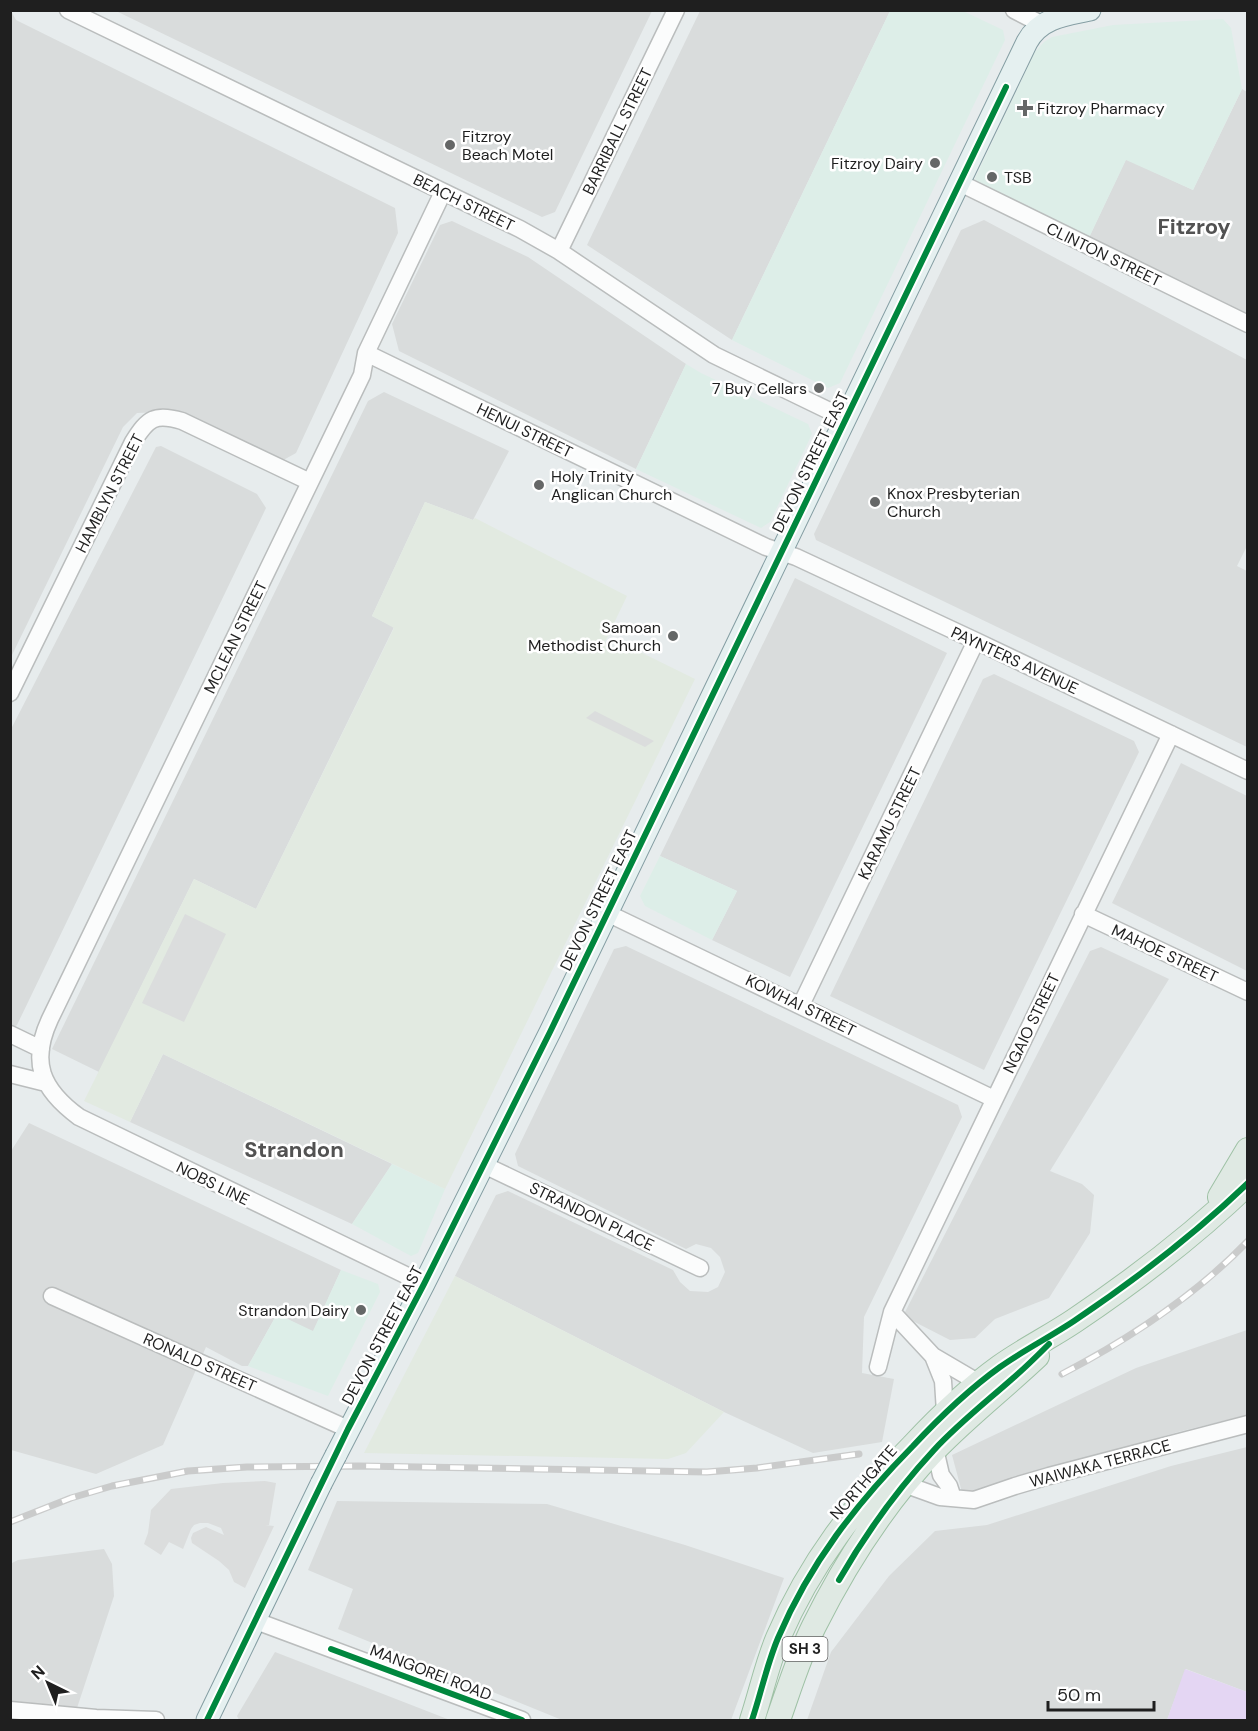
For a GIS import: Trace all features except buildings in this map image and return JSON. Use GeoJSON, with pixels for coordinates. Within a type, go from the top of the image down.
{"type":"FeatureCollection","features":[{"type":"Feature","properties":{"kind":"highway"},"geometry":{"type":"LineString","coordinates":[[1188,1236],[1223,1194],[1248,1150]]}},
{"type":"Feature","properties":{"kind":"highway","name":"NORTHGATE"},"geometry":{"type":"LineString","coordinates":[[752,1720],[778,1640],[802,1587],[831,1541],[864,1498],[945,1412],[980,1383],[1002,1366],[1073,1322],[1188,1236],[1248,1183]]}},
{"type":"Feature","properties":{"kind":"highway","name":"NORTHGATE"},"geometry":{"type":"LineString","coordinates":[[778,1720],[813,1628],[823,1609],[854,1554],[904,1484],[935,1449],[1073,1322]]}},
{"type":"Feature","properties":{"kind":"main road"},"geometry":{"type":"LineString","coordinates":[[1040,17],[1061,17],[1090,10]]}},
{"type":"Feature","properties":{"kind":"main road","name":"DEVON STREET EAST"},"geometry":{"type":"LineString","coordinates":[[207,1720],[348,1429],[424,1284],[550,1032],[1040,17]]}},
{"type":"Feature","properties":{"kind":"street","name":"BARRIBALL STREET"},"geometry":{"type":"LineString","coordinates":[[559,251],[675,10]]}},
{"type":"Feature","properties":{"kind":"street"},"geometry":{"type":"LineString","coordinates":[[1014,10],[1040,17]]}},
{"type":"Feature","properties":{"kind":"street","name":"BEACH STREET"},"geometry":{"type":"LineString","coordinates":[[80,13],[520,229],[559,251],[714,355],[846,419]]}},
{"type":"Feature","properties":{"kind":"street","name":"CLINTON STREET"},"geometry":{"type":"LineString","coordinates":[[960,183],[1248,324]]}},
{"type":"Feature","properties":{"kind":"street","name":"MCLEAN STREET"},"geometry":{"type":"LineString","coordinates":[[46,1083],[41,1067],[41,1048],[50,1019],[362,375],[366,353],[443,192]]}},
{"type":"Feature","properties":{"kind":"street","name":"HENUI STREET"},"geometry":{"type":"LineString","coordinates":[[366,353],[766,547],[782,552]]}},
{"type":"Feature","properties":{"kind":"street","name":"HAMBLYN STREET"},"geometry":{"type":"LineString","coordinates":[[10,693],[133,442],[142,427],[154,418],[167,417],[182,421],[310,483]]}},
{"type":"Feature","properties":{"kind":"street","name":"PAYNTERS AVENUE"},"geometry":{"type":"LineString","coordinates":[[782,552],[976,641],[1248,771]]}},
{"type":"Feature","properties":{"kind":"street","name":"KARAMU STREET"},"geometry":{"type":"LineString","coordinates":[[801,1005],[976,641]]}},
{"type":"Feature","properties":{"kind":"street","name":"NGAIO STREET"},"geometry":{"type":"LineString","coordinates":[[878,1367],[892,1312],[1171,734]]}},
{"type":"Feature","properties":{"kind":"street","name":"KOWHAI STREET"},"geometry":{"type":"LineString","coordinates":[[607,913],[994,1099]]}},
{"type":"Feature","properties":{"kind":"street","name":"MAHOE STREET"},"geometry":{"type":"LineString","coordinates":[[1083,914],[1248,992]]}},
{"type":"Feature","properties":{"kind":"street"},"geometry":{"type":"LineString","coordinates":[[10,1034],[41,1048]]}},
{"type":"Feature","properties":{"kind":"street"},"geometry":{"type":"LineString","coordinates":[[10,1074],[46,1083]]}},
{"type":"Feature","properties":{"kind":"street","name":"NOBS LINE"},"geometry":{"type":"LineString","coordinates":[[46,1083],[53,1095],[79,1117],[424,1284]]}},
{"type":"Feature","properties":{"kind":"street","name":"STRANDON PLACE"},"geometry":{"type":"LineString","coordinates":[[484,1165],[700,1268]]}},
{"type":"Feature","properties":{"kind":"street","name":"RONALD STREET"},"geometry":{"type":"LineString","coordinates":[[52,1296],[348,1429]]}},
{"type":"Feature","properties":{"kind":"street"},"geometry":{"type":"LineString","coordinates":[[892,1312],[933,1356],[980,1383]]}},
{"type":"Feature","properties":{"kind":"street"},"geometry":{"type":"LineString","coordinates":[[933,1356],[943,1381],[945,1412]]}},
{"type":"Feature","properties":{"kind":"street","name":"WAIWAKA TERRACE"},"geometry":{"type":"LineString","coordinates":[[904,1484],[940,1497],[975,1500],[1050,1476],[1248,1424]]}},
{"type":"Feature","properties":{"kind":"street"},"geometry":{"type":"LineString","coordinates":[[935,1449],[941,1475],[949,1486],[953,1498]]}},
{"type":"Feature","properties":{"kind":"street","name":"MANGOREI ROAD"},"geometry":{"type":"LineString","coordinates":[[256,1621],[522,1720]]}},
{"type":"Feature","properties":{"kind":"street"},"geometry":{"type":"LineString","coordinates":[[10,1710],[96,1718],[156,1720]]}},
{"type":"Feature","properties":{"kind":"shaded area"},"geometry":{"type":"Polygon","coordinates":[[[11,11],[16,20],[395,208],[398,233],[296,453],[278,463],[163,412],[137,413],[123,427],[11,657],[11,11]]]}},
{"type":"Feature","properties":{"kind":"shaded area"},"geometry":{"type":"Polygon","coordinates":[[[116,11],[652,11],[555,212],[542,217],[116,11]]]}},
{"type":"Feature","properties":{"kind":"shaded area"},"geometry":{"type":"Polygon","coordinates":[[[700,11],[890,11],[732,340],[587,245],[700,11]]]}},
{"type":"Feature","properties":{"kind":"shaded area"},"geometry":{"type":"Polygon","coordinates":[[[890,11],[963,11],[1003,30],[1005,40],[840,383],[828,388],[732,340],[890,11]]]}},
{"type":"Feature","properties":{"kind":"shaded area"},"geometry":{"type":"Polygon","coordinates":[[[1223,19],[1231,28],[1242,89],[1193,190],[1126,160],[1085,246],[968,193],[1035,52],[1044,42],[1052,37],[1113,25],[1223,19]]]}},
{"type":"Feature","properties":{"kind":"shaded area"},"geometry":{"type":"Polygon","coordinates":[[[1242,89],[1247,92],[1247,326],[1085,246],[1126,159],[1193,190],[1242,89]]]}},
{"type":"Feature","properties":{"kind":"shaded area"},"geometry":{"type":"Polygon","coordinates":[[[984,220],[1247,360],[1247,546],[1237,566],[1247,571],[1247,747],[816,540],[814,534],[961,230],[984,220]]]}},
{"type":"Feature","properties":{"kind":"shaded area"},"geometry":{"type":"Polygon","coordinates":[[[452,221],[528,257],[686,364],[636,469],[399,351],[392,324],[440,225],[452,221]]]}},
{"type":"Feature","properties":{"kind":"shaded area"},"geometry":{"type":"Polygon","coordinates":[[[686,364],[808,424],[812,434],[770,522],[761,528],[636,469],[686,364]]]}},
{"type":"Feature","properties":{"kind":"shaded area"},"geometry":{"type":"Polygon","coordinates":[[[384,392],[509,451],[473,520],[425,502],[372,616],[394,627],[256,909],[194,879],[99,1072],[52,1049],[368,401],[384,392]]]}},
{"type":"Feature","properties":{"kind":"shaded area"},"geometry":{"type":"Polygon","coordinates":[[[161,446],[257,494],[266,508],[17,1025],[11,1030],[10,731],[156,447],[161,446]]]}},
{"type":"Feature","properties":{"kind":"shaded area"},"geometry":{"type":"Polygon","coordinates":[[[425,502],[473,520],[475,518],[627,596],[605,642],[616,649],[630,647],[695,679],[445,1189],[163,1054],[130,1122],[84,1101],[194,879],[256,909],[394,628],[372,616],[425,502]]]}},
{"type":"Feature","properties":{"kind":"shaded area"},"geometry":{"type":"Polygon","coordinates":[[[795,578],[947,653],[790,977],[712,940],[737,891],[660,856],[795,578]]]}},
{"type":"Feature","properties":{"kind":"shaded area"},"geometry":{"type":"Polygon","coordinates":[[[994,674],[1134,741],[1139,752],[984,1070],[830,996],[983,679],[994,674]]]}},
{"type":"Feature","properties":{"kind":"shaded area"},"geometry":{"type":"Polygon","coordinates":[[[595,711],[654,741],[645,747],[586,718],[595,711]]]}},
{"type":"Feature","properties":{"kind":"shaded area"},"geometry":{"type":"Polygon","coordinates":[[[1181,763],[1247,796],[1247,971],[1112,903],[1181,763]]]}},
{"type":"Feature","properties":{"kind":"shaded area"},"geometry":{"type":"Polygon","coordinates":[[[660,856],[737,891],[712,940],[645,906],[640,896],[660,856]]]}},
{"type":"Feature","properties":{"kind":"shaded area"},"geometry":{"type":"Polygon","coordinates":[[[185,914],[226,934],[184,1022],[142,1003],[185,914]]]}},
{"type":"Feature","properties":{"kind":"shaded area"},"geometry":{"type":"Polygon","coordinates":[[[626,946],[958,1105],[962,1117],[864,1317],[862,1373],[894,1379],[882,1442],[813,1453],[724,1412],[455,1276],[496,1195],[508,1191],[673,1270],[680,1282],[690,1291],[708,1292],[718,1287],[725,1272],[720,1257],[711,1248],[696,1244],[686,1249],[518,1166],[515,1154],[614,949],[626,946]]]}},
{"type":"Feature","properties":{"kind":"shaded area"},"geometry":{"type":"Polygon","coordinates":[[[1101,947],[1169,979],[1050,1171],[1082,1184],[1094,1195],[1090,1233],[1049,1298],[995,1319],[975,1338],[950,1340],[903,1316],[1090,951],[1101,947]]]}},
{"type":"Feature","properties":{"kind":"shaded area"},"geometry":{"type":"Polygon","coordinates":[[[163,1054],[392,1164],[352,1224],[130,1122],[163,1054]]]}},
{"type":"Feature","properties":{"kind":"shaded area"},"geometry":{"type":"Polygon","coordinates":[[[29,1123],[341,1270],[313,1332],[277,1314],[248,1366],[242,1366],[206,1347],[163,1445],[96,1474],[11,1450],[11,1151],[29,1123]]]}},
{"type":"Feature","properties":{"kind":"shaded area"},"geometry":{"type":"Polygon","coordinates":[[[392,1164],[445,1189],[418,1253],[411,1256],[352,1224],[392,1164]]]}},
{"type":"Feature","properties":{"kind":"shaded area"},"geometry":{"type":"Polygon","coordinates":[[[341,1270],[378,1284],[380,1292],[328,1396],[248,1366],[277,1314],[313,1331],[341,1270]]]}},
{"type":"Feature","properties":{"kind":"shaded area"},"geometry":{"type":"Polygon","coordinates":[[[455,1276],[724,1412],[686,1453],[668,1459],[364,1453],[455,1276]]]}},
{"type":"Feature","properties":{"kind":"shaded area"},"geometry":{"type":"Polygon","coordinates":[[[1247,1330],[1247,1415],[1178,1432],[963,1496],[952,1455],[1136,1368],[1247,1330]]]}},
{"type":"Feature","properties":{"kind":"shaded area"},"geometry":{"type":"Polygon","coordinates":[[[1247,1447],[1247,1692],[1186,1669],[1167,1720],[807,1720],[831,1652],[889,1576],[935,1531],[987,1525],[1171,1466],[1247,1447]]]}},
{"type":"Feature","properties":{"kind":"shaded area"},"geometry":{"type":"Polygon","coordinates":[[[265,1481],[276,1483],[269,1525],[265,1525],[274,1526],[245,1588],[234,1582],[229,1570],[219,1561],[192,1543],[193,1533],[206,1527],[224,1535],[221,1528],[208,1523],[194,1525],[183,1549],[169,1542],[161,1555],[144,1544],[151,1510],[171,1489],[265,1481]]]}},
{"type":"Feature","properties":{"kind":"shaded area"},"geometry":{"type":"Polygon","coordinates":[[[337,1501],[547,1504],[685,1545],[784,1578],[731,1720],[562,1720],[338,1629],[353,1589],[308,1570],[337,1501]]]}},
{"type":"Feature","properties":{"kind":"shaded area"},"geometry":{"type":"Polygon","coordinates":[[[104,1549],[112,1564],[114,1596],[77,1708],[11,1703],[10,1564],[18,1560],[104,1549]]]}},
{"type":"Feature","properties":{"kind":"shaded area"},"geometry":{"type":"Polygon","coordinates":[[[275,1652],[450,1720],[239,1720],[237,1716],[275,1652]]]}},
{"type":"Feature","properties":{"kind":"shaded area"},"geometry":{"type":"Polygon","coordinates":[[[1185,1669],[1247,1692],[1247,1720],[1167,1720],[1185,1669]]]}},
{"type":"Feature","properties":{"kind":"railway"},"geometry":{"type":"LineString","coordinates":[[1062,1374],[1112,1346],[1184,1298],[1248,1241]]}},
{"type":"Feature","properties":{"kind":"railway"},"geometry":{"type":"LineString","coordinates":[[10,1522],[71,1498],[112,1486],[188,1471],[247,1467],[359,1466],[707,1472],[757,1468],[859,1454]]}},
{"type":"Feature","properties":{"kind":"cycle path"},"geometry":{"type":"LineString","coordinates":[[207,1720],[348,1429],[424,1284],[550,1032],[1006,87]]}},
{"type":"Feature","properties":{"kind":"cycle path"},"geometry":{"type":"LineString","coordinates":[[752,1720],[774,1648],[805,1585],[836,1536],[892,1468],[944,1414],[988,1376],[1074,1321],[1142,1273],[1248,1183]]}},
{"type":"Feature","properties":{"kind":"cycle path"},"geometry":{"type":"LineString","coordinates":[[839,1580],[883,1512],[920,1465],[953,1431],[1022,1371],[1049,1344]]}},
{"type":"Feature","properties":{"kind":"cycle path"},"geometry":{"type":"LineString","coordinates":[[331,1649],[522,1720]]}},
{"type":"Feature","properties":{"kind":"place","name":"Fitzroy Pharmacy"},"geometry":{"type":"Point","coordinates":[1025,108]}},
{"type":"Feature","properties":{"kind":"place","name":"Fitzroy Beach Motel"},"geometry":{"type":"Point","coordinates":[450,145]}},
{"type":"Feature","properties":{"kind":"place","name":"Fitzroy Dairy"},"geometry":{"type":"Point","coordinates":[935,163]}},
{"type":"Feature","properties":{"kind":"place","name":"TSB"},"geometry":{"type":"Point","coordinates":[992,177]}},
{"type":"Feature","properties":{"kind":"place","name":"7 Buy Cellars"},"geometry":{"type":"Point","coordinates":[819,388]}},
{"type":"Feature","properties":{"kind":"place","name":"Holy Trinity Anglican Church"},"geometry":{"type":"Point","coordinates":[539,485]}},
{"type":"Feature","properties":{"kind":"place","name":"Knox Presbyterian Church"},"geometry":{"type":"Point","coordinates":[875,502]}},
{"type":"Feature","properties":{"kind":"place","name":"Samoan Methodist Church"},"geometry":{"type":"Point","coordinates":[673,636]}},
{"type":"Feature","properties":{"kind":"place","name":"Strandon Dairy"},"geometry":{"type":"Point","coordinates":[361,1310]}},
{"type":"Feature","properties":{"kind":"district","name":"Fitzroy"},"geometry":{"type":"Point","coordinates":[1194,226]}},
{"type":"Feature","properties":{"kind":"district","name":"Strandon"},"geometry":{"type":"Point","coordinates":[294,1149]}}]}
